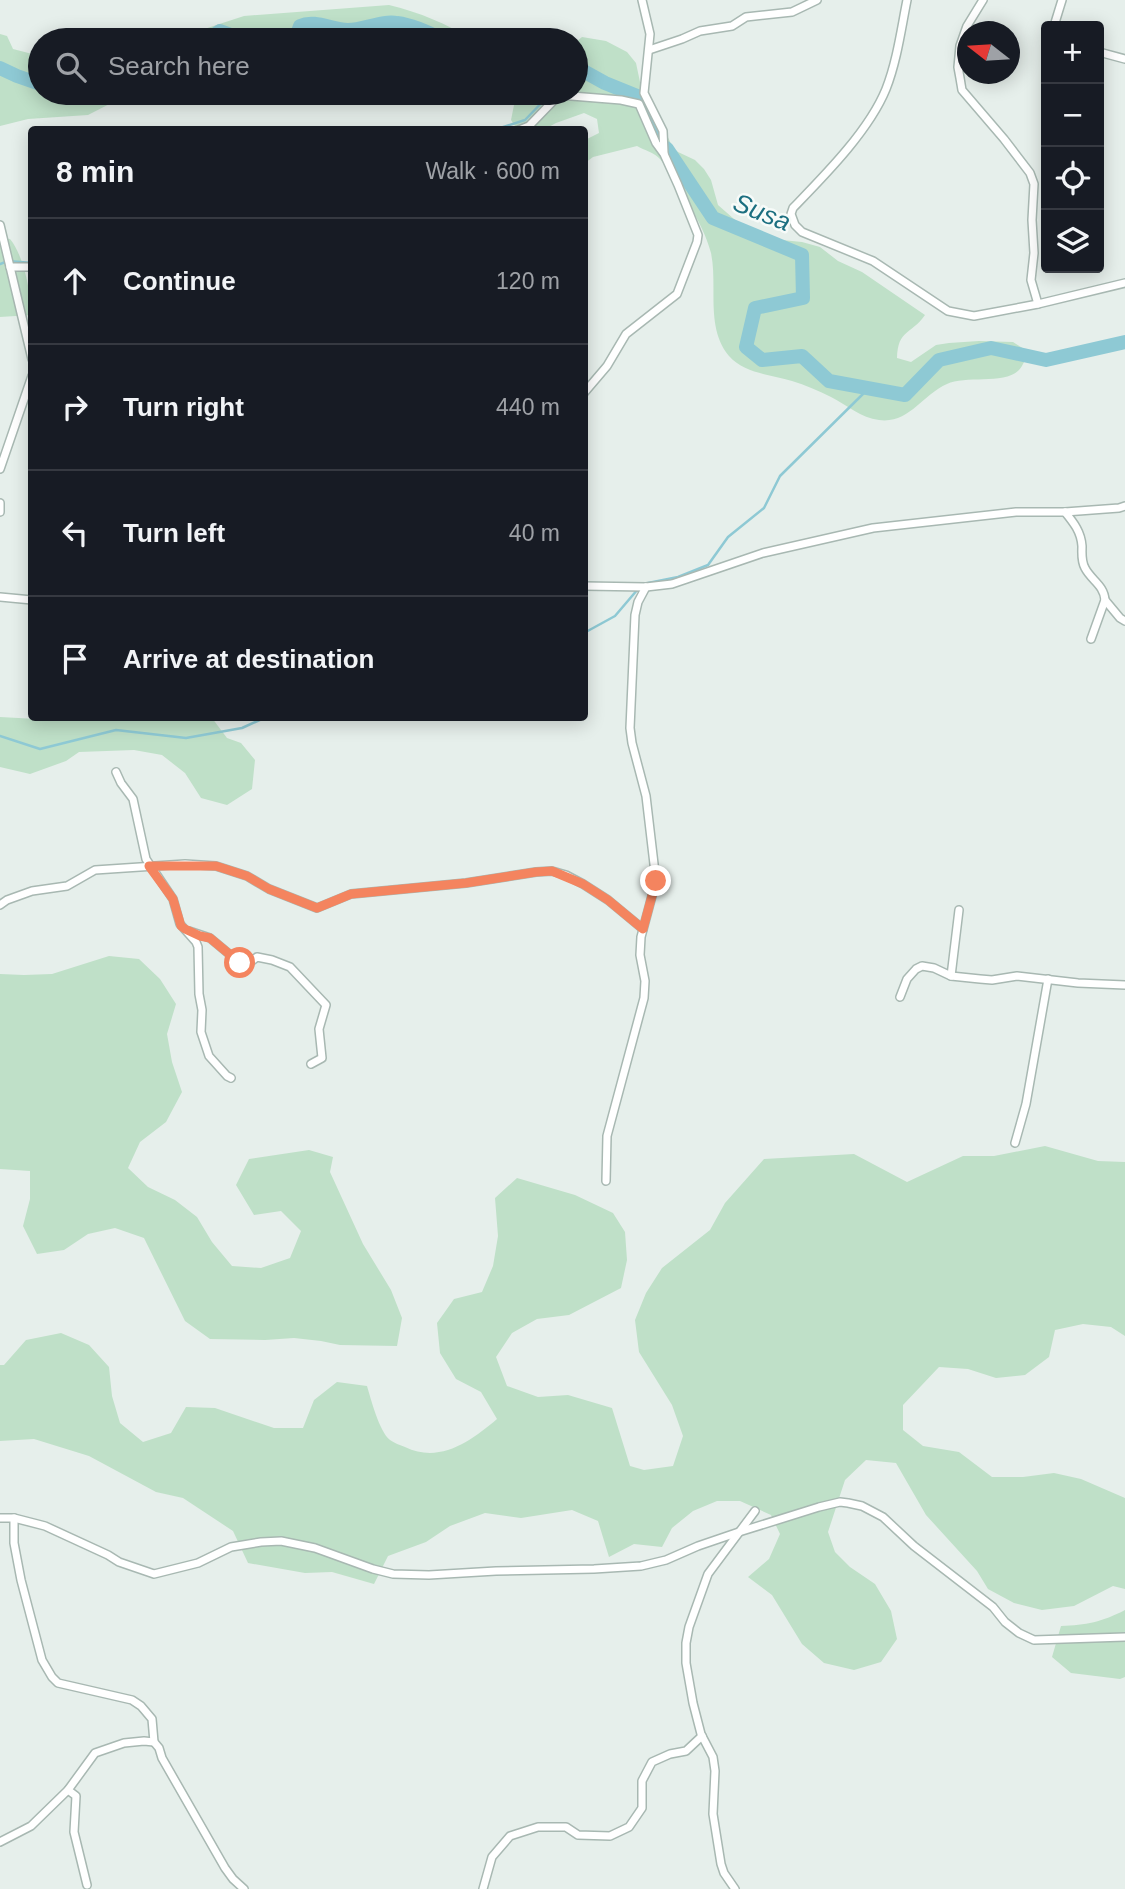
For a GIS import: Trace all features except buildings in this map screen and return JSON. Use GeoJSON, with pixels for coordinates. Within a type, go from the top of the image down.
{"type":"FeatureCollection","features":[{"type":"Feature","properties":{"kind":"street"},"geometry":{"type":"LineString","coordinates":[[642,0],[650,34],[644,93],[663,131],[664,154]]}},
{"type":"Feature","properties":{"kind":"street"},"geometry":{"type":"LineString","coordinates":[[649,50],[700,31],[732,26],[746,17],[792,12],[817,0]]}},
{"type":"Feature","properties":{"kind":"street"},"geometry":{"type":"LineString","coordinates":[[907,0],[897,52],[884,92],[837,161],[793,208],[793,219],[802,232],[873,261],[948,311],[974,316],[1125,283]]}},
{"type":"Feature","properties":{"kind":"street"},"geometry":{"type":"LineString","coordinates":[[984,0],[962,37],[959,54],[962,90],[1011,148],[1030,173],[1034,184],[1034,253],[1031,280],[1038,304]]}},
{"type":"Feature","properties":{"kind":"street"},"geometry":{"type":"LineString","coordinates":[[1056,21],[1062,0]]}},
{"type":"Feature","properties":{"kind":"street"},"geometry":{"type":"LineString","coordinates":[[1104,53],[1125,59]]}},
{"type":"Feature","properties":{"kind":"street"},"geometry":{"type":"LineString","coordinates":[[588,97],[639,104],[656,143],[664,154],[698,235],[677,294],[626,334],[607,366],[588,388]]}},
{"type":"Feature","properties":{"kind":"street"},"geometry":{"type":"LineString","coordinates":[[529,126],[549,105]]}},
{"type":"Feature","properties":{"kind":"street"},"geometry":{"type":"LineString","coordinates":[[0,225],[28,342]]}},
{"type":"Feature","properties":{"kind":"street"},"geometry":{"type":"LineString","coordinates":[[10,267],[28,267]]}},
{"type":"Feature","properties":{"kind":"street"},"geometry":{"type":"LineString","coordinates":[[0,469],[28,388]]}},
{"type":"Feature","properties":{"kind":"street"},"geometry":{"type":"LineString","coordinates":[[0,503],[0,512]]}},
{"type":"Feature","properties":{"kind":"street"},"geometry":{"type":"LineString","coordinates":[[588,586],[642,587],[672,584],[763,553],[873,528],[1016,512],[1065,512],[1125,506]]}},
{"type":"Feature","properties":{"kind":"street"},"geometry":{"type":"LineString","coordinates":[[1065,512],[1079,531],[1085,569],[1102,588],[1105,600],[1119,618],[1125,621]]}},
{"type":"Feature","properties":{"kind":"street"},"geometry":{"type":"LineString","coordinates":[[606,1181],[607,1136],[644,998],[645,981],[640,955],[643,929],[656,881],[646,796],[632,743],[629,716],[635,615],[642,587]]}},
{"type":"Feature","properties":{"kind":"street"},"geometry":{"type":"LineString","coordinates":[[0,597],[28,600]]}},
{"type":"Feature","properties":{"kind":"street"},"geometry":{"type":"LineString","coordinates":[[1091,639],[1105,600]]}},
{"type":"Feature","properties":{"kind":"street"},"geometry":{"type":"LineString","coordinates":[[116,772],[133,799],[149,866],[173,899],[180,924],[198,947],[201,1032],[209,1056],[231,1079]]}},
{"type":"Feature","properties":{"kind":"street"},"geometry":{"type":"LineString","coordinates":[[0,905],[32,891],[67,886],[95,870],[149,866],[216,866],[247,876],[269,889],[317,908],[351,894],[466,883],[552,871],[583,884],[608,900],[643,929]]}},
{"type":"Feature","properties":{"kind":"street"},"geometry":{"type":"LineString","coordinates":[[951,976],[959,910]]}},
{"type":"Feature","properties":{"kind":"street"},"geometry":{"type":"LineString","coordinates":[[185,929],[210,938],[240,963],[249,963],[257,957],[290,967],[326,1005],[319,1029],[322,1058],[311,1065]]}},
{"type":"Feature","properties":{"kind":"street"},"geometry":{"type":"LineString","coordinates":[[900,997],[907,979],[922,966],[951,976],[992,980],[1017,976],[1125,985]]}},
{"type":"Feature","properties":{"kind":"street"},"geometry":{"type":"LineString","coordinates":[[1014,1143],[1026,1104],[1048,979]]}},
{"type":"Feature","properties":{"kind":"street"},"geometry":{"type":"LineString","coordinates":[[0,1518],[45,1525],[119,1562],[154,1574],[198,1563],[231,1547],[281,1541],[315,1548],[373,1570],[393,1574],[429,1575],[641,1566],[666,1560],[739,1532],[840,1502],[862,1506],[883,1517],[914,1546],[993,1607],[1005,1622],[1034,1640],[1125,1637]]}},
{"type":"Feature","properties":{"kind":"street"},"geometry":{"type":"LineString","coordinates":[[735,1889],[721,1864],[713,1814],[713,1757],[702,1736],[693,1703],[686,1663],[687,1637],[708,1574],[755,1511]]}},
{"type":"Feature","properties":{"kind":"street"},"geometry":{"type":"LineString","coordinates":[[13,1518],[18,1565],[38,1647],[47,1670],[58,1683],[137,1702],[152,1719],[154,1742],[225,1868],[244,1889]]}},
{"type":"Feature","properties":{"kind":"street"},"geometry":{"type":"LineString","coordinates":[[483,1889],[492,1857],[510,1836],[538,1827],[566,1827],[578,1835],[610,1836],[629,1827],[642,1808],[642,1781],[652,1762],[686,1751],[702,1736]]}},
{"type":"Feature","properties":{"kind":"street"},"geometry":{"type":"LineString","coordinates":[[0,1842],[31,1826],[68,1790],[95,1754],[124,1743],[154,1742]]}},
{"type":"Feature","properties":{"kind":"street"},"geometry":{"type":"LineString","coordinates":[[68,1790],[76,1796],[74,1832],[87,1885]]}},
{"type":"Feature","properties":{"kind":"green space"},"geometry":{"type":"Polygon","coordinates":[[[389,5],[412,11],[453,28],[207,28],[244,16],[389,5]]]}},
{"type":"Feature","properties":{"kind":"green space"},"geometry":{"type":"Polygon","coordinates":[[[0,34],[7,36],[13,49],[28,53],[28,105],[108,105],[88,115],[28,119],[0,126],[0,34]]]}},
{"type":"Feature","properties":{"kind":"green space"},"geometry":{"type":"Polygon","coordinates":[[[588,38],[606,41],[627,52],[636,63],[640,82],[673,148],[695,160],[704,169],[711,180],[718,205],[742,226],[782,240],[820,247],[925,315],[903,337],[897,358],[911,362],[936,345],[979,341],[1013,342],[1029,352],[1013,375],[995,379],[955,381],[938,389],[899,418],[890,420],[872,419],[812,388],[742,367],[729,356],[717,332],[713,266],[705,235],[660,159],[637,146],[593,157],[588,161],[588,138],[599,133],[597,119],[584,113],[550,126],[515,126],[511,120],[514,105],[588,105],[588,38]]]}},
{"type":"Feature","properties":{"kind":"green space"},"geometry":{"type":"Polygon","coordinates":[[[0,238],[10,239],[23,265],[28,286],[28,315],[0,317],[0,238]]]}},
{"type":"Feature","properties":{"kind":"green space"},"geometry":{"type":"Polygon","coordinates":[[[0,717],[28,719],[28,721],[214,721],[227,738],[241,743],[255,760],[252,789],[227,805],[201,798],[185,773],[162,755],[134,750],[79,752],[66,761],[30,774],[0,767],[0,717]]]}},
{"type":"Feature","properties":{"kind":"green space"},"geometry":{"type":"Polygon","coordinates":[[[109,956],[139,959],[160,979],[176,1004],[167,1034],[172,1062],[182,1092],[166,1122],[140,1142],[128,1168],[148,1187],[175,1200],[197,1217],[212,1242],[232,1266],[261,1268],[290,1258],[301,1231],[281,1211],[254,1215],[236,1185],[249,1159],[309,1150],[333,1157],[330,1172],[363,1244],[391,1290],[402,1318],[397,1346],[340,1345],[294,1338],[210,1339],[185,1321],[144,1238],[115,1228],[88,1234],[64,1250],[37,1254],[23,1226],[30,1199],[30,1171],[0,1169],[0,974],[52,974],[109,956]]]}},
{"type":"Feature","properties":{"kind":"green space"},"geometry":{"type":"Polygon","coordinates":[[[1045,1146],[1098,1161],[1125,1162],[1125,1336],[1111,1327],[1083,1324],[1055,1330],[1049,1357],[1025,1375],[996,1378],[968,1369],[939,1367],[903,1405],[903,1430],[923,1446],[959,1452],[992,1477],[1054,1473],[1081,1479],[1125,1498],[1125,1589],[1113,1586],[1074,1606],[1042,1610],[1014,1603],[988,1589],[977,1571],[926,1515],[896,1463],[866,1460],[845,1480],[828,1532],[835,1552],[850,1567],[875,1584],[891,1611],[897,1639],[881,1662],[854,1670],[824,1663],[802,1644],[772,1595],[748,1577],[769,1559],[780,1534],[771,1515],[740,1501],[717,1501],[693,1511],[672,1528],[662,1547],[634,1544],[609,1557],[598,1521],[572,1510],[521,1518],[485,1513],[450,1526],[426,1542],[388,1556],[374,1584],[332,1572],[305,1573],[248,1563],[233,1531],[183,1498],[156,1492],[89,1456],[34,1439],[0,1441],[0,1365],[4,1365],[26,1340],[61,1333],[89,1345],[109,1367],[112,1396],[120,1423],[143,1442],[171,1433],[186,1407],[215,1408],[274,1428],[303,1428],[314,1400],[337,1382],[367,1386],[382,1430],[395,1443],[418,1452],[430,1453],[454,1448],[466,1442],[497,1419],[481,1392],[456,1379],[440,1353],[437,1323],[454,1299],[482,1292],[493,1266],[498,1236],[495,1198],[517,1178],[575,1195],[613,1213],[625,1232],[627,1260],[621,1288],[569,1315],[537,1319],[512,1333],[496,1357],[507,1386],[538,1397],[568,1395],[612,1408],[630,1466],[644,1470],[673,1466],[683,1436],[672,1405],[639,1352],[635,1320],[646,1293],[662,1268],[710,1230],[725,1203],[764,1159],[854,1154],[907,1182],[963,1156],[994,1156],[1045,1146]]]}},
{"type":"Feature","properties":{"kind":"green space"},"geometry":{"type":"Polygon","coordinates":[[[1125,1610],[1125,1677],[1120,1679],[1071,1673],[1052,1657],[1061,1626],[1094,1622],[1125,1610]]]}},
{"type":"Feature","properties":{"kind":"waterway"},"geometry":{"type":"LineString","coordinates":[[360,28],[391,22],[417,28]]}},
{"type":"Feature","properties":{"kind":"waterway"},"geometry":{"type":"LineString","coordinates":[[299,28],[306,24],[336,28]]}},
{"type":"Feature","properties":{"kind":"waterway"},"geometry":{"type":"LineString","coordinates":[[0,68],[28,80]]}},
{"type":"Feature","properties":{"kind":"waterway","name":"Susa"},"geometry":{"type":"LineString","coordinates":[[588,74],[642,98],[654,119],[660,144],[667,149],[713,218],[802,255],[803,298],[755,308],[746,347],[762,360],[802,356],[829,381],[905,395],[939,360],[991,348],[1046,360],[1125,342]]}},
{"type":"Feature","properties":{"kind":"waterway"},"geometry":{"type":"LineString","coordinates":[[506,126],[525,120],[539,105]]}},
{"type":"Feature","properties":{"kind":"waterway"},"geometry":{"type":"LineString","coordinates":[[0,264],[8,261],[28,263]]}},
{"type":"Feature","properties":{"kind":"waterway"},"geometry":{"type":"LineString","coordinates":[[643,584],[678,577],[708,565],[728,537],[764,508],[780,476],[868,389]]}},
{"type":"Feature","properties":{"kind":"waterway"},"geometry":{"type":"LineString","coordinates":[[588,631],[615,616],[638,589]]}},
{"type":"Feature","properties":{"kind":"waterway"},"geometry":{"type":"LineString","coordinates":[[0,736],[40,749],[116,730],[186,738],[242,728],[257,721]]}},
{"type":"Feature","properties":{"kind":"route"},"geometry":{"type":"LineString","coordinates":[[240,963],[210,938],[181,926],[173,899],[149,866],[216,866],[247,876],[269,889],[317,908],[351,894],[466,883],[552,871],[583,884],[608,900],[643,929],[656,881]]}}]}
